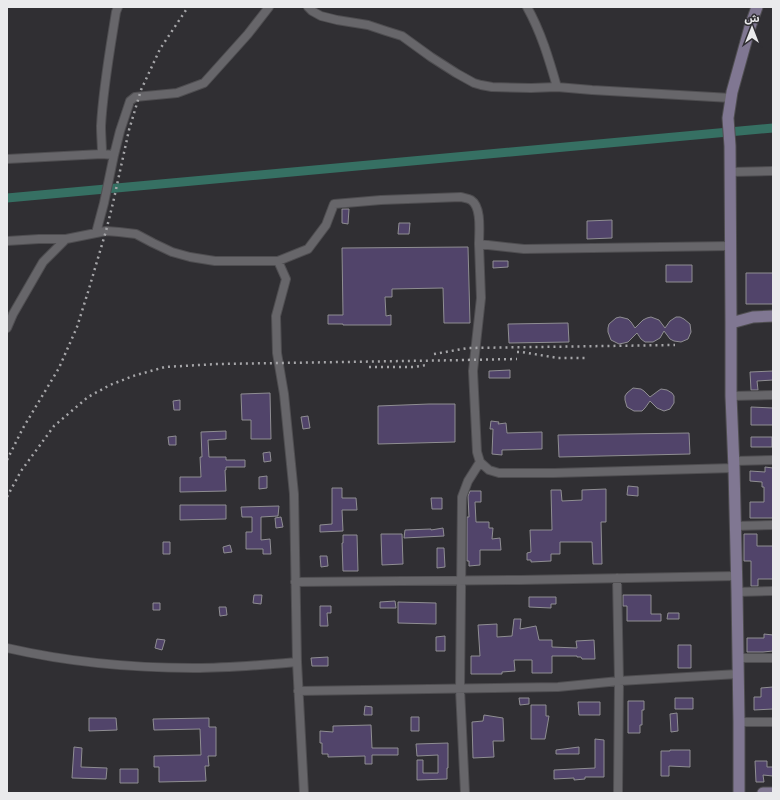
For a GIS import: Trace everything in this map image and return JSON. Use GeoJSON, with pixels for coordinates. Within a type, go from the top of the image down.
{"type":"FeatureCollection","features":[{"type":"Feature","properties":{"kind":"main road"},"geometry":{"type":"LineString","coordinates":[[740,793],[737,592],[731,396],[730,146],[728,118],[731,98],[750,27],[757,7]]}},
{"type":"Feature","properties":{"kind":"main road"},"geometry":{"type":"LineString","coordinates":[[731,323],[753,317],[773,316]]}},
{"type":"Feature","properties":{"kind":"main road"},"geometry":{"type":"LineString","coordinates":[[763,793],[773,793]]}},
{"type":"Feature","properties":{"kind":"street"},"geometry":{"type":"LineString","coordinates":[[102,154],[101,127],[103,101],[118,7]]}},
{"type":"Feature","properties":{"kind":"street"},"geometry":{"type":"LineString","coordinates":[[96,233],[120,131],[130,101],[135,97],[177,92],[204,83],[248,34],[269,7]]}},
{"type":"Feature","properties":{"kind":"street"},"geometry":{"type":"LineString","coordinates":[[308,7],[321,16],[368,25],[402,36],[431,57],[474,83],[492,87],[557,87],[731,98]]}},
{"type":"Feature","properties":{"kind":"street"},"geometry":{"type":"LineString","coordinates":[[527,7],[546,49],[557,87]]}},
{"type":"Feature","properties":{"kind":"street"},"geometry":{"type":"LineString","coordinates":[[7,159],[102,154],[114,155]]}},
{"type":"Feature","properties":{"kind":"street"},"geometry":{"type":"LineString","coordinates":[[730,172],[773,171]]}},
{"type":"Feature","properties":{"kind":"street"},"geometry":{"type":"LineString","coordinates":[[7,241],[66,239],[106,231],[136,234],[172,252],[190,257],[215,261],[278,261],[308,249],[326,225],[334,204],[381,200],[461,197],[470,199],[478,211],[481,298],[473,371],[477,452],[480,462],[489,470],[498,474],[554,473],[734,464],[773,460]]}},
{"type":"Feature","properties":{"kind":"street"},"geometry":{"type":"LineString","coordinates":[[7,328],[13,314],[44,262],[66,239]]}},
{"type":"Feature","properties":{"kind":"street"},"geometry":{"type":"LineString","coordinates":[[479,244],[524,249],[730,246]]}},
{"type":"Feature","properties":{"kind":"street"},"geometry":{"type":"LineString","coordinates":[[278,261],[286,279],[276,316],[277,353],[284,394],[294,494],[297,662],[304,793]]}},
{"type":"Feature","properties":{"kind":"street"},"geometry":{"type":"LineString","coordinates":[[731,396],[773,395]]}},
{"type":"Feature","properties":{"kind":"street"},"geometry":{"type":"LineString","coordinates":[[465,793],[460,689],[462,497],[468,481],[480,462]]}},
{"type":"Feature","properties":{"kind":"street"},"geometry":{"type":"LineString","coordinates":[[735,526],[773,526]]}},
{"type":"Feature","properties":{"kind":"street"},"geometry":{"type":"LineString","coordinates":[[295,582],[461,581],[736,576]]}},
{"type":"Feature","properties":{"kind":"street"},"geometry":{"type":"LineString","coordinates":[[617,578],[619,681],[618,793]]}},
{"type":"Feature","properties":{"kind":"street"},"geometry":{"type":"LineString","coordinates":[[737,592],[773,591]]}},
{"type":"Feature","properties":{"kind":"street"},"geometry":{"type":"LineString","coordinates":[[7,648],[86,662],[164,668],[240,666],[297,662]]}},
{"type":"Feature","properties":{"kind":"street"},"geometry":{"type":"LineString","coordinates":[[738,658],[773,658]]}},
{"type":"Feature","properties":{"kind":"street"},"geometry":{"type":"LineString","coordinates":[[298,691],[558,687],[619,681],[738,674]]}},
{"type":"Feature","properties":{"kind":"street"},"geometry":{"type":"LineString","coordinates":[[739,722],[773,722]]}},
{"type":"Feature","properties":{"kind":"building"},"geometry":{"type":"Polygon","coordinates":[[[342,209],[349,209],[348,224],[342,223],[342,209]]]}},
{"type":"Feature","properties":{"kind":"building"},"geometry":{"type":"Polygon","coordinates":[[[612,220],[612,238],[587,239],[587,221],[612,220]]]}},
{"type":"Feature","properties":{"kind":"building"},"geometry":{"type":"Polygon","coordinates":[[[399,223],[410,223],[409,234],[398,234],[399,223]]]}},
{"type":"Feature","properties":{"kind":"building"},"geometry":{"type":"Polygon","coordinates":[[[468,247],[470,323],[444,323],[443,288],[392,289],[392,297],[385,297],[386,316],[391,315],[391,325],[328,324],[328,315],[343,315],[342,248],[468,247]]]}},
{"type":"Feature","properties":{"kind":"building"},"geometry":{"type":"Polygon","coordinates":[[[493,261],[508,261],[508,267],[493,268],[493,261]]]}},
{"type":"Feature","properties":{"kind":"building"},"geometry":{"type":"Polygon","coordinates":[[[666,265],[692,265],[692,282],[666,282],[666,265]]]}},
{"type":"Feature","properties":{"kind":"building"},"geometry":{"type":"Polygon","coordinates":[[[746,273],[773,273],[773,304],[746,304],[746,273]]]}},
{"type":"Feature","properties":{"kind":"building"},"geometry":{"type":"Polygon","coordinates":[[[620,317],[628,319],[635,328],[643,320],[651,317],[659,320],[665,328],[670,321],[676,317],[680,317],[690,324],[691,332],[688,339],[681,342],[670,339],[664,331],[660,338],[653,342],[645,342],[637,333],[628,342],[619,344],[611,340],[608,328],[609,324],[616,318],[620,317]]]}},
{"type":"Feature","properties":{"kind":"building"},"geometry":{"type":"Polygon","coordinates":[[[568,323],[569,342],[509,343],[508,324],[568,323]]]}},
{"type":"Feature","properties":{"kind":"building"},"geometry":{"type":"Polygon","coordinates":[[[510,370],[510,378],[489,378],[489,371],[510,370]]]}},
{"type":"Feature","properties":{"kind":"building"},"geometry":{"type":"Polygon","coordinates":[[[773,371],[773,380],[757,381],[758,390],[751,390],[750,372],[773,371]]]}},
{"type":"Feature","properties":{"kind":"building"},"geometry":{"type":"Polygon","coordinates":[[[633,388],[641,389],[650,397],[661,389],[667,390],[674,396],[674,403],[670,409],[664,411],[657,408],[650,401],[642,411],[634,411],[627,407],[625,400],[627,393],[633,388]]]}},
{"type":"Feature","properties":{"kind":"building"},"geometry":{"type":"Polygon","coordinates":[[[270,393],[271,439],[251,439],[251,420],[242,420],[241,394],[270,393]]]}},
{"type":"Feature","properties":{"kind":"building"},"geometry":{"type":"Polygon","coordinates":[[[180,400],[180,410],[174,410],[173,401],[180,400]]]}},
{"type":"Feature","properties":{"kind":"building"},"geometry":{"type":"Polygon","coordinates":[[[455,404],[455,442],[378,444],[378,406],[455,404]]]}},
{"type":"Feature","properties":{"kind":"building"},"geometry":{"type":"Polygon","coordinates":[[[751,407],[773,408],[773,425],[751,425],[751,407]]]}},
{"type":"Feature","properties":{"kind":"building"},"geometry":{"type":"Polygon","coordinates":[[[308,416],[310,428],[303,429],[301,417],[308,416]]]}},
{"type":"Feature","properties":{"kind":"building"},"geometry":{"type":"Polygon","coordinates":[[[491,421],[499,422],[498,424],[506,423],[507,433],[542,432],[542,449],[502,450],[502,455],[492,454],[493,429],[490,429],[491,421]]]}},
{"type":"Feature","properties":{"kind":"building"},"geometry":{"type":"Polygon","coordinates":[[[226,431],[226,439],[208,440],[209,457],[226,457],[226,460],[245,460],[245,467],[226,467],[226,491],[180,492],[180,477],[201,477],[201,432],[226,431]]]}},
{"type":"Feature","properties":{"kind":"building"},"geometry":{"type":"Polygon","coordinates":[[[689,433],[690,454],[559,457],[558,435],[689,433]]]}},
{"type":"Feature","properties":{"kind":"building"},"geometry":{"type":"Polygon","coordinates":[[[176,436],[176,445],[169,445],[168,437],[176,436]]]}},
{"type":"Feature","properties":{"kind":"building"},"geometry":{"type":"Polygon","coordinates":[[[751,437],[772,437],[772,447],[751,447],[751,437]]]}},
{"type":"Feature","properties":{"kind":"building"},"geometry":{"type":"Polygon","coordinates":[[[270,452],[271,461],[264,462],[263,453],[270,452]]]}},
{"type":"Feature","properties":{"kind":"building"},"geometry":{"type":"Polygon","coordinates":[[[765,467],[773,468],[773,518],[750,518],[750,502],[764,502],[764,487],[762,487],[762,482],[750,481],[750,471],[765,472],[765,467]]]}},
{"type":"Feature","properties":{"kind":"building"},"geometry":{"type":"Polygon","coordinates":[[[267,476],[267,488],[259,489],[259,477],[267,476]]]}},
{"type":"Feature","properties":{"kind":"building"},"geometry":{"type":"Polygon","coordinates":[[[628,486],[638,487],[638,496],[627,495],[628,486]]]}},
{"type":"Feature","properties":{"kind":"building"},"geometry":{"type":"Polygon","coordinates":[[[332,488],[342,488],[342,498],[356,498],[357,510],[342,510],[343,531],[320,532],[320,525],[332,524],[332,488]]]}},
{"type":"Feature","properties":{"kind":"building"},"geometry":{"type":"Polygon","coordinates":[[[606,489],[606,522],[601,522],[602,564],[593,564],[592,542],[560,542],[560,554],[551,554],[551,561],[531,562],[531,560],[527,560],[527,553],[531,552],[530,530],[552,530],[551,490],[561,490],[562,501],[582,500],[582,490],[606,489]]]}},
{"type":"Feature","properties":{"kind":"building"},"geometry":{"type":"Polygon","coordinates":[[[470,491],[481,491],[481,502],[475,502],[476,522],[489,522],[489,528],[493,528],[492,539],[500,538],[501,550],[480,550],[480,565],[469,566],[469,561],[467,561],[467,517],[469,517],[468,496],[470,491]]]}},
{"type":"Feature","properties":{"kind":"building"},"geometry":{"type":"Polygon","coordinates":[[[431,498],[442,498],[442,509],[432,509],[431,498]]]}},
{"type":"Feature","properties":{"kind":"building"},"geometry":{"type":"Polygon","coordinates":[[[180,505],[226,505],[226,519],[180,520],[180,505]]]}},
{"type":"Feature","properties":{"kind":"building"},"geometry":{"type":"Polygon","coordinates":[[[279,506],[278,516],[261,517],[261,540],[270,539],[271,554],[263,554],[263,549],[246,549],[246,532],[252,532],[252,517],[242,517],[241,507],[279,506]]]}},
{"type":"Feature","properties":{"kind":"building"},"geometry":{"type":"Polygon","coordinates":[[[281,517],[283,527],[276,528],[275,518],[281,517]]]}},
{"type":"Feature","properties":{"kind":"building"},"geometry":{"type":"Polygon","coordinates":[[[443,528],[444,536],[404,538],[405,530],[431,530],[443,528]]]}},
{"type":"Feature","properties":{"kind":"building"},"geometry":{"type":"Polygon","coordinates":[[[381,534],[402,534],[403,564],[382,565],[381,534]]]}},
{"type":"Feature","properties":{"kind":"building"},"geometry":{"type":"Polygon","coordinates":[[[744,534],[757,534],[757,546],[773,546],[773,579],[758,579],[758,586],[751,586],[751,561],[744,561],[744,534]]]}},
{"type":"Feature","properties":{"kind":"building"},"geometry":{"type":"Polygon","coordinates":[[[343,535],[357,535],[358,571],[343,571],[343,535]]]}},
{"type":"Feature","properties":{"kind":"building"},"geometry":{"type":"Polygon","coordinates":[[[163,542],[170,542],[170,554],[163,554],[163,542]]]}},
{"type":"Feature","properties":{"kind":"building"},"geometry":{"type":"Polygon","coordinates":[[[230,545],[232,552],[224,553],[223,547],[230,545]]]}},
{"type":"Feature","properties":{"kind":"building"},"geometry":{"type":"Polygon","coordinates":[[[437,548],[444,548],[445,567],[437,568],[437,548]]]}},
{"type":"Feature","properties":{"kind":"building"},"geometry":{"type":"Polygon","coordinates":[[[320,556],[327,556],[328,566],[321,567],[320,556]]]}},
{"type":"Feature","properties":{"kind":"building"},"geometry":{"type":"Polygon","coordinates":[[[254,595],[262,595],[261,604],[253,603],[254,595]]]}},
{"type":"Feature","properties":{"kind":"building"},"geometry":{"type":"Polygon","coordinates":[[[623,595],[651,595],[651,614],[661,614],[661,621],[627,621],[627,606],[623,606],[623,595]]]}},
{"type":"Feature","properties":{"kind":"building"},"geometry":{"type":"Polygon","coordinates":[[[529,597],[556,597],[556,604],[551,604],[551,608],[529,607],[529,597]]]}},
{"type":"Feature","properties":{"kind":"building"},"geometry":{"type":"Polygon","coordinates":[[[395,601],[396,608],[380,608],[380,602],[395,601]]]}},
{"type":"Feature","properties":{"kind":"building"},"geometry":{"type":"Polygon","coordinates":[[[398,602],[436,603],[436,624],[398,623],[398,602]]]}},
{"type":"Feature","properties":{"kind":"building"},"geometry":{"type":"Polygon","coordinates":[[[153,603],[160,603],[160,610],[153,610],[153,603]]]}},
{"type":"Feature","properties":{"kind":"building"},"geometry":{"type":"Polygon","coordinates":[[[320,606],[331,606],[331,613],[327,613],[328,626],[320,626],[320,606]]]}},
{"type":"Feature","properties":{"kind":"building"},"geometry":{"type":"Polygon","coordinates":[[[219,607],[226,607],[227,615],[220,616],[219,607]]]}},
{"type":"Feature","properties":{"kind":"building"},"geometry":{"type":"Polygon","coordinates":[[[668,613],[679,613],[679,619],[667,619],[668,613]]]}},
{"type":"Feature","properties":{"kind":"building"},"geometry":{"type":"Polygon","coordinates":[[[514,619],[521,619],[520,629],[536,626],[539,640],[552,640],[552,647],[577,648],[576,641],[594,640],[595,659],[582,659],[581,657],[577,656],[552,656],[552,673],[532,673],[532,660],[514,660],[515,671],[502,672],[502,674],[471,674],[471,656],[480,656],[478,625],[497,624],[497,637],[512,636],[514,619]]]}},
{"type":"Feature","properties":{"kind":"building"},"geometry":{"type":"Polygon","coordinates":[[[764,634],[773,635],[773,651],[747,652],[747,638],[764,638],[764,634]]]}},
{"type":"Feature","properties":{"kind":"building"},"geometry":{"type":"Polygon","coordinates":[[[445,636],[445,651],[436,651],[436,637],[445,636]]]}},
{"type":"Feature","properties":{"kind":"building"},"geometry":{"type":"Polygon","coordinates":[[[157,639],[165,640],[162,650],[155,648],[157,639]]]}},
{"type":"Feature","properties":{"kind":"building"},"geometry":{"type":"Polygon","coordinates":[[[678,645],[691,645],[691,668],[678,668],[678,645]]]}},
{"type":"Feature","properties":{"kind":"building"},"geometry":{"type":"Polygon","coordinates":[[[328,657],[328,666],[312,666],[311,658],[328,657]]]}},
{"type":"Feature","properties":{"kind":"building"},"geometry":{"type":"Polygon","coordinates":[[[773,687],[773,709],[754,710],[754,697],[761,697],[761,688],[773,687]]]}},
{"type":"Feature","properties":{"kind":"building"},"geometry":{"type":"Polygon","coordinates":[[[519,698],[529,698],[529,704],[520,705],[519,698]]]}},
{"type":"Feature","properties":{"kind":"building"},"geometry":{"type":"Polygon","coordinates":[[[675,698],[693,698],[693,709],[675,709],[675,698]]]}},
{"type":"Feature","properties":{"kind":"building"},"geometry":{"type":"Polygon","coordinates":[[[628,701],[644,701],[640,733],[628,733],[628,701]]]}},
{"type":"Feature","properties":{"kind":"building"},"geometry":{"type":"Polygon","coordinates":[[[578,702],[600,702],[600,715],[579,715],[578,702]]]}},
{"type":"Feature","properties":{"kind":"building"},"geometry":{"type":"Polygon","coordinates":[[[531,705],[546,705],[546,716],[549,716],[545,739],[531,739],[531,705]]]}},
{"type":"Feature","properties":{"kind":"building"},"geometry":{"type":"Polygon","coordinates":[[[365,706],[372,707],[372,715],[364,715],[365,706]]]}},
{"type":"Feature","properties":{"kind":"building"},"geometry":{"type":"Polygon","coordinates":[[[677,713],[678,731],[671,732],[670,714],[677,713]]]}},
{"type":"Feature","properties":{"kind":"building"},"geometry":{"type":"Polygon","coordinates":[[[484,715],[503,718],[504,741],[493,741],[494,757],[473,758],[472,722],[483,721],[484,715]]]}},
{"type":"Feature","properties":{"kind":"building"},"geometry":{"type":"Polygon","coordinates":[[[411,717],[419,717],[419,731],[411,731],[411,717]]]}},
{"type":"Feature","properties":{"kind":"building"},"geometry":{"type":"Polygon","coordinates":[[[89,718],[116,718],[117,730],[89,731],[89,718]]]}},
{"type":"Feature","properties":{"kind":"building"},"geometry":{"type":"Polygon","coordinates":[[[209,718],[209,727],[216,727],[216,756],[208,756],[209,766],[205,766],[206,781],[159,782],[159,767],[154,767],[154,756],[201,755],[200,729],[154,730],[153,719],[209,718]]]}},
{"type":"Feature","properties":{"kind":"building"},"geometry":{"type":"Polygon","coordinates":[[[371,725],[372,748],[398,748],[398,755],[372,755],[372,764],[365,764],[365,756],[328,757],[328,754],[322,754],[320,731],[333,732],[333,726],[371,725]]]}},
{"type":"Feature","properties":{"kind":"building"},"geometry":{"type":"Polygon","coordinates":[[[595,739],[604,740],[604,777],[585,777],[585,779],[574,780],[574,778],[554,779],[554,770],[595,768],[595,739]]]}},
{"type":"Feature","properties":{"kind":"building"},"geometry":{"type":"Polygon","coordinates":[[[448,743],[447,779],[417,780],[417,760],[423,760],[423,773],[438,773],[438,755],[417,756],[416,744],[448,743]]]}},
{"type":"Feature","properties":{"kind":"building"},"geometry":{"type":"Polygon","coordinates":[[[74,747],[82,748],[81,767],[107,768],[106,779],[72,778],[74,747]]]}},
{"type":"Feature","properties":{"kind":"building"},"geometry":{"type":"Polygon","coordinates":[[[579,747],[579,754],[556,754],[556,750],[579,747]]]}},
{"type":"Feature","properties":{"kind":"building"},"geometry":{"type":"Polygon","coordinates":[[[690,750],[690,767],[669,766],[669,776],[661,776],[661,751],[690,750]]]}},
{"type":"Feature","properties":{"kind":"building"},"geometry":{"type":"Polygon","coordinates":[[[755,761],[767,761],[767,767],[773,767],[773,776],[763,775],[764,782],[756,782],[755,761]]]}},
{"type":"Feature","properties":{"kind":"building"},"geometry":{"type":"Polygon","coordinates":[[[120,769],[138,769],[138,783],[120,783],[120,769]]]}},
{"type":"Feature","properties":{"kind":"waterway"},"geometry":{"type":"LineString","coordinates":[[7,198],[773,128]]}},
{"type":"Feature","properties":{"kind":"railway"},"geometry":{"type":"LineString","coordinates":[[7,460],[23,428],[59,368],[77,327],[106,231],[129,130],[141,90],[160,49],[188,7]]}},
{"type":"Feature","properties":{"kind":"railway"},"geometry":{"type":"LineString","coordinates":[[434,354],[468,348],[675,345]]}},
{"type":"Feature","properties":{"kind":"railway"},"geometry":{"type":"LineString","coordinates":[[517,352],[558,358],[586,358]]}},
{"type":"Feature","properties":{"kind":"railway"},"geometry":{"type":"LineString","coordinates":[[462,360],[517,359]]}},
{"type":"Feature","properties":{"kind":"railway"},"geometry":{"type":"LineString","coordinates":[[7,497],[21,471],[54,426],[88,397],[110,385],[133,376],[165,367],[217,364],[468,360]]}},
{"type":"Feature","properties":{"kind":"railway"},"geometry":{"type":"LineString","coordinates":[[369,367],[414,367],[427,365]]}}]}
